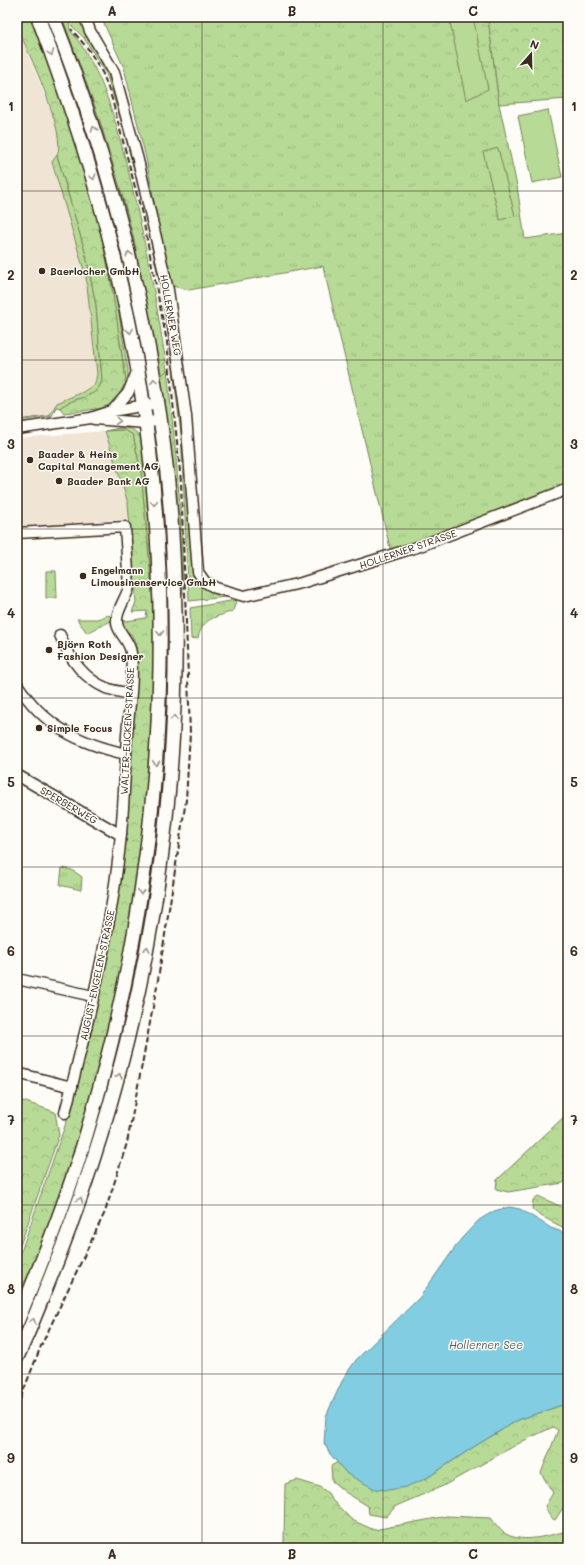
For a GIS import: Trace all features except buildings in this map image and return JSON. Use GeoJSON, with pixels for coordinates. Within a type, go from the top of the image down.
{"type":"FeatureCollection","features":[{"type":"Feature","properties":{"kind":"main road"},"geometry":{"type":"LineString","coordinates":[[17,1322],[62,1206],[89,1127],[108,1058],[123,993],[146,867],[157,742],[160,650],[160,594],[154,507],[145,423],[119,278],[96,186],[70,103],[38,17]]}},
{"type":"Feature","properties":{"kind":"main road"},"geometry":{"type":"LineString","coordinates":[[17,1357],[30,1330],[82,1197],[107,1120],[138,996],[156,896],[171,771],[175,653],[171,516],[167,472],[158,403],[137,289],[115,199],[83,96],[53,17]]}},
{"type":"Feature","properties":{"kind":"street","name":"HOLLERNER WEG"},"geometry":{"type":"LineString","coordinates":[[85,17],[90,31],[114,72],[138,160],[168,290],[186,416],[198,572],[205,582],[216,588],[244,596]]}},
{"type":"Feature","properties":{"kind":"street"},"geometry":{"type":"LineString","coordinates":[[112,411],[128,393],[137,372]]}},
{"type":"Feature","properties":{"kind":"street"},"geometry":{"type":"LineString","coordinates":[[17,429],[91,418],[112,411],[158,403]]}},
{"type":"Feature","properties":{"kind":"street"},"geometry":{"type":"LineString","coordinates":[[91,418],[145,423],[160,420]]}},
{"type":"Feature","properties":{"kind":"street","name":"HOLLERNER STRASSE"},"geometry":{"type":"LineString","coordinates":[[244,596],[301,583],[420,546],[568,489]]}},
{"type":"Feature","properties":{"kind":"street","name":"WALTER-EUCKEN-STRASSE"},"geometry":{"type":"LineString","coordinates":[[17,533],[125,527],[129,587],[127,597],[117,615],[117,626],[129,643],[130,648],[130,694],[121,835]]}},
{"type":"Feature","properties":{"kind":"street"},"geometry":{"type":"LineString","coordinates":[[60,635],[66,651],[73,662],[83,672],[107,688],[130,694]]}},
{"type":"Feature","properties":{"kind":"street"},"geometry":{"type":"LineString","coordinates":[[17,684],[35,709],[76,739],[100,748],[126,754]]}},
{"type":"Feature","properties":{"kind":"street","name":"SPERBERWEG"},"geometry":{"type":"LineString","coordinates":[[17,775],[121,835]]}},
{"type":"Feature","properties":{"kind":"street","name":"AUGUST-ENGELEN-STRASSE"},"geometry":{"type":"LineString","coordinates":[[65,1113],[110,917],[121,835]]}},
{"type":"Feature","properties":{"kind":"street"},"geometry":{"type":"LineString","coordinates":[[17,979],[93,996]]}},
{"type":"Feature","properties":{"kind":"street"},"geometry":{"type":"LineString","coordinates":[[17,1073],[72,1087]]}},
{"type":"Feature","properties":{"kind":"shaded area"},"geometry":{"type":"Polygon","coordinates":[[[17,27],[57,125],[59,151],[52,162],[86,277],[97,373],[95,384],[83,392],[57,403],[49,416],[19,420],[17,420],[17,27]]]}},
{"type":"Feature","properties":{"kind":"shaded area"},"geometry":{"type":"Polygon","coordinates":[[[105,431],[128,503],[130,519],[17,528],[17,438],[105,431]]]}},
{"type":"Feature","properties":{"kind":"green space"},"geometry":{"type":"Polygon","coordinates":[[[17,17],[29,17],[45,55],[73,133],[96,213],[113,294],[126,383],[117,400],[105,408],[64,413],[60,408],[65,404],[91,394],[100,386],[102,379],[96,305],[86,255],[57,155],[59,145],[57,130],[45,92],[17,27],[17,17]]]}},
{"type":"Feature","properties":{"kind":"green space"},"geometry":{"type":"Polygon","coordinates":[[[43,17],[47,17],[60,50],[105,184],[101,185],[43,17]]]}},
{"type":"Feature","properties":{"kind":"green space"},"geometry":{"type":"Polygon","coordinates":[[[59,17],[62,17],[66,26],[110,152],[128,216],[141,281],[59,17]]]}},
{"type":"Feature","properties":{"kind":"green space"},"geometry":{"type":"Polygon","coordinates":[[[62,17],[78,17],[87,35],[84,38],[69,23],[70,30],[92,63],[114,117],[129,174],[155,296],[167,370],[163,374],[160,373],[156,359],[135,244],[124,201],[98,115],[62,17]]]}},
{"type":"Feature","properties":{"kind":"green space"},"geometry":{"type":"Polygon","coordinates":[[[101,17],[488,17],[499,104],[517,186],[525,239],[568,233],[568,484],[391,552],[323,266],[189,290],[172,286],[169,282],[146,158],[124,68],[101,17]]]}},
{"type":"Feature","properties":{"kind":"green space"},"geometry":{"type":"Polygon","coordinates":[[[449,17],[473,17],[488,89],[466,100],[449,17]]]}},
{"type":"Feature","properties":{"kind":"green space"},"geometry":{"type":"Polygon","coordinates":[[[488,17],[568,17],[568,99],[499,104],[488,17]]]}},
{"type":"Feature","properties":{"kind":"green space"},"geometry":{"type":"Polygon","coordinates":[[[87,35],[109,71],[138,172],[168,313],[182,406],[197,578],[235,596],[189,601],[181,434],[171,353],[161,290],[142,201],[123,127],[106,73],[84,38],[87,35]]]}},
{"type":"Feature","properties":{"kind":"green space"},"geometry":{"type":"Polygon","coordinates":[[[548,110],[562,177],[532,183],[518,116],[548,110]]]}},
{"type":"Feature","properties":{"kind":"green space"},"geometry":{"type":"Polygon","coordinates":[[[498,148],[515,216],[500,220],[483,152],[498,148]]]}},
{"type":"Feature","properties":{"kind":"green space"},"geometry":{"type":"Polygon","coordinates":[[[57,155],[86,255],[96,305],[102,379],[100,386],[96,391],[85,397],[65,404],[60,408],[56,407],[52,416],[17,421],[49,416],[57,403],[83,392],[95,384],[97,374],[86,277],[52,162],[57,155]]]}},
{"type":"Feature","properties":{"kind":"green space"},"geometry":{"type":"Polygon","coordinates":[[[80,156],[84,163],[113,275],[128,371],[128,382],[122,394],[125,374],[106,254],[80,156]]]}},
{"type":"Feature","properties":{"kind":"green space"},"geometry":{"type":"Polygon","coordinates":[[[122,246],[139,321],[151,398],[148,401],[117,247],[122,246]]]}},
{"type":"Feature","properties":{"kind":"green space"},"geometry":{"type":"Polygon","coordinates":[[[156,359],[160,373],[163,374],[167,370],[180,510],[183,594],[181,594],[156,359]]]}},
{"type":"Feature","properties":{"kind":"green space"},"geometry":{"type":"Polygon","coordinates":[[[119,428],[133,430],[138,434],[142,441],[151,535],[154,609],[141,473],[133,435],[124,430],[105,431],[119,428]]]}},
{"type":"Feature","properties":{"kind":"green space"},"geometry":{"type":"Polygon","coordinates":[[[151,428],[160,486],[168,599],[165,598],[151,428]]]}},
{"type":"Feature","properties":{"kind":"green space"},"geometry":{"type":"Polygon","coordinates":[[[124,430],[133,435],[141,473],[154,609],[155,685],[141,857],[116,1005],[76,1154],[17,1311],[17,1263],[69,1114],[93,1023],[110,945],[127,826],[136,644],[131,634],[125,631],[120,619],[126,621],[146,618],[147,611],[132,612],[136,602],[128,503],[105,431],[124,430]]]}},
{"type":"Feature","properties":{"kind":"green space"},"geometry":{"type":"Polygon","coordinates":[[[46,571],[56,571],[57,598],[46,598],[46,571]]]}},
{"type":"Feature","properties":{"kind":"green space"},"geometry":{"type":"Polygon","coordinates":[[[236,600],[233,611],[211,619],[203,626],[198,638],[191,639],[190,608],[236,600]]]}},
{"type":"Feature","properties":{"kind":"green space"},"geometry":{"type":"Polygon","coordinates":[[[109,615],[111,617],[111,621],[87,633],[77,619],[97,619],[109,615]]]}},
{"type":"Feature","properties":{"kind":"green space"},"geometry":{"type":"Polygon","coordinates":[[[169,615],[170,662],[167,745],[151,899],[116,1069],[68,1223],[17,1343],[17,1333],[45,1268],[122,1021],[140,933],[165,662],[166,616],[169,615]]]}},
{"type":"Feature","properties":{"kind":"green space"},"geometry":{"type":"Polygon","coordinates":[[[62,868],[72,870],[82,877],[81,890],[60,885],[62,868]]]}},
{"type":"Feature","properties":{"kind":"green space"},"geometry":{"type":"Polygon","coordinates":[[[17,1099],[55,1112],[59,1135],[17,1254],[17,1099]]]}},
{"type":"Feature","properties":{"kind":"green space"},"geometry":{"type":"Polygon","coordinates":[[[568,1113],[568,1178],[563,1183],[508,1192],[496,1189],[497,1180],[568,1113]]]}},
{"type":"Feature","properties":{"kind":"green space"},"geometry":{"type":"Polygon","coordinates":[[[538,1196],[568,1210],[568,1230],[539,1215],[532,1209],[533,1200],[538,1196]]]}},
{"type":"Feature","properties":{"kind":"green space"},"geometry":{"type":"Polygon","coordinates":[[[568,1403],[568,1500],[555,1520],[551,1518],[545,1506],[553,1493],[541,1473],[558,1430],[553,1427],[523,1441],[443,1486],[396,1506],[386,1517],[369,1514],[368,1506],[345,1492],[332,1481],[331,1466],[338,1462],[347,1474],[427,1478],[518,1420],[568,1403]]]}},
{"type":"Feature","properties":{"kind":"green space"},"geometry":{"type":"Polygon","coordinates":[[[297,1480],[320,1487],[328,1493],[332,1500],[352,1520],[374,1530],[447,1516],[491,1518],[504,1533],[513,1537],[537,1538],[568,1531],[568,1543],[558,1548],[287,1548],[284,1542],[285,1484],[297,1480]]]}},
{"type":"Feature","properties":{"kind":"water","name":"Hollerner See"},"geometry":{"type":"Polygon","coordinates":[[[509,1207],[520,1209],[551,1228],[568,1234],[568,1403],[518,1420],[427,1478],[406,1487],[388,1490],[375,1489],[347,1474],[330,1454],[324,1443],[326,1416],[344,1377],[356,1360],[420,1297],[461,1239],[479,1220],[494,1211],[509,1207]]]}},
{"type":"Feature","properties":{"kind":"railway"},"geometry":{"type":"LineString","coordinates":[[17,1407],[41,1346],[105,1212],[127,1143],[157,986],[186,800],[190,733],[181,482],[167,342],[142,214],[112,99],[103,74],[89,50],[71,29]]}},
{"type":"Feature","properties":{"kind":"place","name":"Baerlocher GmbH"},"geometry":{"type":"Point","coordinates":[42,271]}},
{"type":"Feature","properties":{"kind":"place","name":"Baader & Heins Capital Management AG"},"geometry":{"type":"Point","coordinates":[30,460]}},
{"type":"Feature","properties":{"kind":"place","name":"Baader Bank AG"},"geometry":{"type":"Point","coordinates":[59,481]}},
{"type":"Feature","properties":{"kind":"place","name":"Engelmann Limousinenservice GmbH"},"geometry":{"type":"Point","coordinates":[83,576]}},
{"type":"Feature","properties":{"kind":"place","name":"Björn Roth Fashion Designer"},"geometry":{"type":"Point","coordinates":[49,650]}},
{"type":"Feature","properties":{"kind":"place","name":"Simple Focus"},"geometry":{"type":"Point","coordinates":[39,728]}}]}
